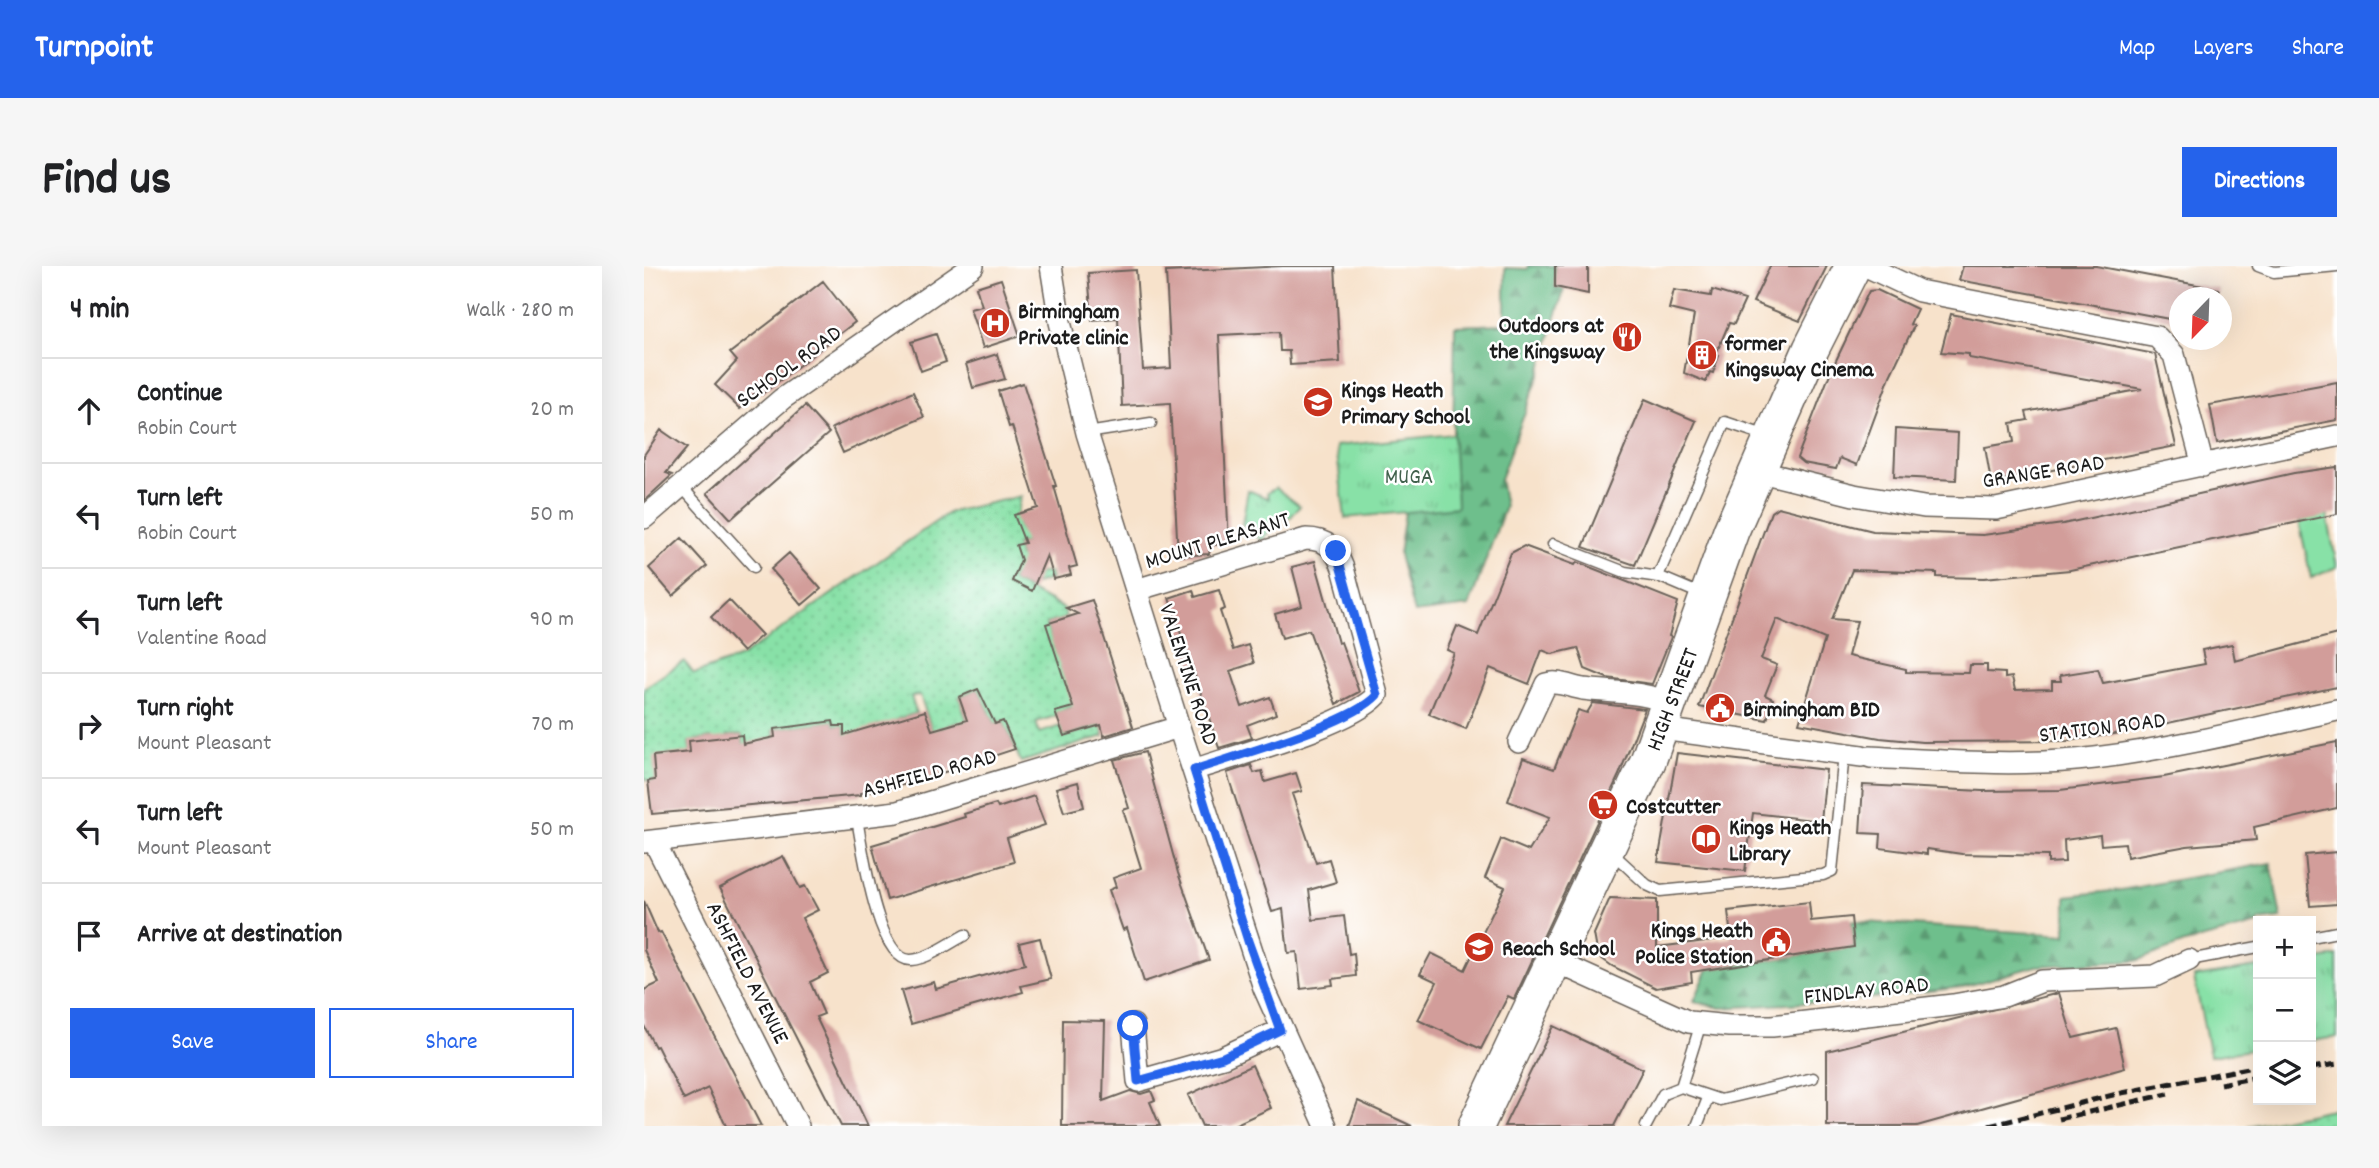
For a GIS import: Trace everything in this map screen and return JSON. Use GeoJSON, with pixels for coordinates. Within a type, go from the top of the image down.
{"type":"FeatureCollection","features":[{"type":"Feature","properties":{"kind":"highway","name":"HIGH STREET"},"geometry":{"type":"LineString","coordinates":[[1476,1126],[1608,849],[1665,716],[1731,531],[1811,349],[1853,266]]}},
{"type":"Feature","properties":{"kind":"street","name":"SCHOOL ROAD"},"geometry":{"type":"LineString","coordinates":[[644,518],[782,399],[973,266]]}},
{"type":"Feature","properties":{"kind":"street","name":"VALENTINE ROAD"},"geometry":{"type":"LineString","coordinates":[[1051,266],[1060,322],[1087,433],[1179,726],[1248,941],[1280,1030],[1326,1126]]}},
{"type":"Feature","properties":{"kind":"street"},"geometry":{"type":"LineString","coordinates":[[1866,266],[1919,291],[2157,337],[2174,355],[2203,466]]}},
{"type":"Feature","properties":{"kind":"street","name":"GRANGE ROAD"},"geometry":{"type":"LineString","coordinates":[[1757,471],[1854,495],[1924,507],[1996,509],[2337,436]]}},
{"type":"Feature","properties":{"kind":"street","name":"MOUNT PLEASANT"},"geometry":{"type":"LineString","coordinates":[[1136,590],[1306,539],[1318,539],[1336,551],[1343,568],[1377,695],[1365,708],[1345,717],[1194,770]]}},
{"type":"Feature","properties":{"kind":"street","name":"STATION ROAD"},"geometry":{"type":"LineString","coordinates":[[1519,742],[1546,684],[1554,681],[1583,689],[1635,692],[1665,716],[1859,756],[1982,762],[2093,758],[2160,748],[2337,710]]}},
{"type":"Feature","properties":{"kind":"street","name":"ASHFIELD ROAD"},"geometry":{"type":"LineString","coordinates":[[649,841],[857,819],[897,812],[1179,726]]}},
{"type":"Feature","properties":{"kind":"street","name":"ASHFIELD AVENUE"},"geometry":{"type":"LineString","coordinates":[[649,841],[798,1126]]}},
{"type":"Feature","properties":{"kind":"street","name":"FINDLAY ROAD"},"geometry":{"type":"LineString","coordinates":[[1554,961],[1689,1022],[1772,1026],[1953,1005],[2004,996],[2042,981],[2155,976],[2189,960]]}},
{"type":"Feature","properties":{"kind":"street"},"geometry":{"type":"LineString","coordinates":[[1133,1026],[1138,1081],[1223,1057],[1280,1030]]}},
{"type":"Feature","properties":{"kind":"lane"},"geometry":{"type":"LineString","coordinates":[[2258,266],[2274,272],[2337,266]]}},
{"type":"Feature","properties":{"kind":"lane"},"geometry":{"type":"LineString","coordinates":[[1659,576],[1725,422],[1771,437]]}},
{"type":"Feature","properties":{"kind":"lane"},"geometry":{"type":"LineString","coordinates":[[1087,433],[1151,423]]}},
{"type":"Feature","properties":{"kind":"lane"},"geometry":{"type":"LineString","coordinates":[[680,485],[754,567]]}},
{"type":"Feature","properties":{"kind":"lane"},"geometry":{"type":"LineString","coordinates":[[1553,544],[1625,572],[1659,576],[1709,597]]}},
{"type":"Feature","properties":{"kind":"lane"},"geometry":{"type":"LineString","coordinates":[[1608,849],[1647,885],[1660,891],[1823,876],[1832,871],[1859,756]]}},
{"type":"Feature","properties":{"kind":"lane"},"geometry":{"type":"LineString","coordinates":[[857,819],[875,903],[886,939],[900,957],[909,960],[919,958],[965,935]]}},
{"type":"Feature","properties":{"kind":"lane"},"geometry":{"type":"LineString","coordinates":[[2316,936],[2337,932]]}},
{"type":"Feature","properties":{"kind":"lane"},"geometry":{"type":"LineString","coordinates":[[2189,960],[2253,948]]}},
{"type":"Feature","properties":{"kind":"lane"},"geometry":{"type":"LineString","coordinates":[[1681,1087],[1701,1023]]}},
{"type":"Feature","properties":{"kind":"lane"},"geometry":{"type":"LineString","coordinates":[[1646,1126],[1663,1094],[1681,1087],[1720,1100],[1813,1078]]}},
{"type":"Feature","properties":{"kind":"lane"},"geometry":{"type":"LineString","coordinates":[[1698,1126],[1708,1098]]}},
{"type":"Feature","properties":{"kind":"green space"},"geometry":{"type":"Polygon","coordinates":[[[1528,266],[1555,266],[1555,287],[1564,289],[1540,372],[1500,479],[1505,507],[1469,606],[1414,613],[1399,555],[1405,512],[1457,507],[1453,434],[1455,326],[1505,324],[1505,268],[1527,269],[1528,266]]]}},
{"type":"Feature","properties":{"kind":"green space","name":"MUGA"},"geometry":{"type":"Polygon","coordinates":[[[1453,434],[1457,507],[1345,518],[1336,446],[1453,434]]]}},
{"type":"Feature","properties":{"kind":"green space"},"geometry":{"type":"Polygon","coordinates":[[[2319,470],[2337,567],[2311,578],[2299,521],[2304,519],[2294,473],[2319,470]]]}},
{"type":"Feature","properties":{"kind":"green space"},"geometry":{"type":"Polygon","coordinates":[[[1276,488],[1300,506],[1290,518],[1280,516],[1262,541],[1242,524],[1248,490],[1269,499],[1267,493],[1276,488]]]}},
{"type":"Feature","properties":{"kind":"green space"},"geometry":{"type":"Polygon","coordinates":[[[1021,496],[1017,521],[1021,531],[1031,541],[1016,545],[1019,555],[1036,574],[1049,572],[1051,579],[1035,584],[1015,575],[1012,581],[1064,609],[1066,618],[1046,624],[1049,634],[1058,650],[1089,684],[1073,710],[1071,707],[1056,712],[1056,716],[1036,722],[1039,733],[1061,726],[1065,736],[1101,725],[1104,736],[1021,762],[1003,721],[995,724],[978,689],[959,697],[970,730],[958,722],[939,728],[935,739],[920,695],[911,696],[916,713],[896,720],[846,763],[844,726],[834,726],[833,721],[774,729],[777,766],[743,744],[742,735],[727,736],[717,778],[711,738],[689,742],[694,781],[648,781],[644,777],[644,688],[684,661],[694,674],[741,657],[950,512],[1021,496]]]}},
{"type":"Feature","properties":{"kind":"green space"},"geometry":{"type":"Polygon","coordinates":[[[2271,863],[2281,916],[2253,916],[2253,925],[2185,943],[2136,961],[2036,966],[1963,987],[1855,1000],[1721,1008],[1694,1001],[1708,969],[1854,947],[1851,921],[2066,935],[2066,896],[2121,890],[2271,863]]]}},
{"type":"Feature","properties":{"kind":"green space"},"geometry":{"type":"Polygon","coordinates":[[[2337,956],[2337,1037],[2316,1040],[2316,979],[2316,959],[2337,956]]]}},
{"type":"Feature","properties":{"kind":"green space"},"geometry":{"type":"Polygon","coordinates":[[[2253,968],[2253,1050],[2210,1056],[2194,977],[2253,968]]]}},
{"type":"Feature","properties":{"kind":"green space"},"geometry":{"type":"Polygon","coordinates":[[[2337,1108],[2337,1126],[2248,1126],[2337,1108]]]}},
{"type":"Feature","properties":{"kind":"building"},"geometry":{"type":"Polygon","coordinates":[[[1335,266],[1340,362],[1290,365],[1289,351],[1280,351],[1279,332],[1219,335],[1229,544],[1211,545],[1209,554],[1178,556],[1170,403],[1122,406],[1118,318],[1092,320],[1088,273],[1136,270],[1143,370],[1171,368],[1166,272],[1335,266]]]}},
{"type":"Feature","properties":{"kind":"building"},"geometry":{"type":"Polygon","coordinates":[[[1555,266],[1588,266],[1588,294],[1555,287],[1555,266]]]}},
{"type":"Feature","properties":{"kind":"building"},"geometry":{"type":"Polygon","coordinates":[[[1770,266],[1827,266],[1800,321],[1753,302],[1770,266]]]}},
{"type":"Feature","properties":{"kind":"building"},"geometry":{"type":"Polygon","coordinates":[[[1963,266],[2096,266],[2208,287],[2169,287],[2169,319],[1959,280],[1963,266]]]}},
{"type":"Feature","properties":{"kind":"building","name":"Birmingham Private clinic"},"geometry":{"type":"Polygon","coordinates":[[[1001,279],[1020,336],[983,348],[970,309],[982,306],[976,287],[1001,279]]]}},
{"type":"Feature","properties":{"kind":"building"},"geometry":{"type":"Polygon","coordinates":[[[823,281],[855,322],[762,394],[759,389],[740,409],[715,385],[737,361],[730,353],[823,281]]]}},
{"type":"Feature","properties":{"kind":"building"},"geometry":{"type":"Polygon","coordinates":[[[1674,290],[1711,296],[1712,290],[1745,300],[1734,324],[1729,323],[1716,354],[1719,355],[1713,373],[1710,372],[1706,382],[1684,373],[1694,315],[1669,309],[1674,290]]]}},
{"type":"Feature","properties":{"kind":"building"},"geometry":{"type":"Polygon","coordinates":[[[1877,290],[1917,309],[1910,324],[1914,326],[1890,376],[1857,465],[1840,458],[1836,469],[1803,463],[1797,458],[1831,371],[1869,291],[1877,290]]]}},
{"type":"Feature","properties":{"kind":"building"},"geometry":{"type":"Polygon","coordinates":[[[1951,314],[2155,354],[2176,446],[1991,482],[1985,447],[2014,442],[2011,423],[2028,420],[2026,412],[2142,389],[1969,358],[1969,354],[1941,352],[1951,314]]]}},
{"type":"Feature","properties":{"kind":"building"},"geometry":{"type":"Polygon","coordinates":[[[936,334],[946,362],[921,371],[911,342],[936,334]]]}},
{"type":"Feature","properties":{"kind":"building"},"geometry":{"type":"Polygon","coordinates":[[[997,354],[1005,379],[973,388],[966,364],[997,354]]]}},
{"type":"Feature","properties":{"kind":"building"},"geometry":{"type":"Polygon","coordinates":[[[2337,382],[2337,420],[2217,443],[2210,405],[2337,382]]]}},
{"type":"Feature","properties":{"kind":"building"},"geometry":{"type":"Polygon","coordinates":[[[1023,383],[1056,486],[1077,566],[1069,568],[1071,575],[1054,579],[1047,555],[1032,591],[1012,581],[1021,560],[1016,545],[1025,543],[1014,515],[1038,508],[998,391],[1023,383]]]}},
{"type":"Feature","properties":{"kind":"building"},"geometry":{"type":"Polygon","coordinates":[[[913,392],[924,417],[843,453],[832,428],[913,392]]]}},
{"type":"Feature","properties":{"kind":"building"},"geometry":{"type":"Polygon","coordinates":[[[1645,399],[1696,421],[1635,565],[1583,547],[1645,399]]]}},
{"type":"Feature","properties":{"kind":"building"},"geometry":{"type":"Polygon","coordinates":[[[805,406],[829,433],[731,519],[707,493],[805,406]]]}},
{"type":"Feature","properties":{"kind":"building"},"geometry":{"type":"Polygon","coordinates":[[[1896,429],[1958,433],[1956,480],[1894,477],[1896,429]]]}},
{"type":"Feature","properties":{"kind":"building"},"geometry":{"type":"Polygon","coordinates":[[[661,430],[687,448],[666,473],[672,475],[644,501],[644,455],[661,430]]]}},
{"type":"Feature","properties":{"kind":"building"},"geometry":{"type":"Polygon","coordinates":[[[2337,467],[2337,514],[2070,570],[1984,578],[1937,577],[1937,573],[1852,570],[1832,619],[1857,621],[1848,656],[1906,669],[1906,672],[1969,673],[1970,665],[1987,665],[1987,672],[2005,673],[2005,678],[2012,677],[2015,690],[2052,689],[2052,681],[2061,681],[2060,675],[2098,669],[2103,683],[2205,664],[2202,650],[2232,644],[2235,661],[2337,634],[2337,687],[2121,733],[2067,741],[1922,742],[1880,738],[1799,723],[1825,639],[1777,619],[1761,659],[1777,665],[1765,695],[1773,699],[1767,720],[1699,707],[1771,512],[1778,507],[1873,531],[1983,535],[2063,524],[2294,473],[2337,467]]]}},
{"type":"Feature","properties":{"kind":"building"},"geometry":{"type":"Polygon","coordinates":[[[682,538],[707,566],[673,596],[649,568],[682,538]]]}},
{"type":"Feature","properties":{"kind":"building"},"geometry":{"type":"Polygon","coordinates":[[[1524,546],[1575,565],[1577,562],[1678,602],[1669,636],[1671,637],[1652,684],[1607,678],[1585,669],[1578,648],[1552,654],[1542,650],[1529,684],[1490,668],[1466,729],[1429,714],[1454,653],[1447,650],[1457,626],[1478,635],[1511,553],[1524,546]]]}},
{"type":"Feature","properties":{"kind":"building"},"geometry":{"type":"Polygon","coordinates":[[[789,553],[821,589],[802,605],[771,569],[789,553]]]}},
{"type":"Feature","properties":{"kind":"building"},"geometry":{"type":"Polygon","coordinates":[[[1315,561],[1338,643],[1341,642],[1359,692],[1336,704],[1309,630],[1282,638],[1275,614],[1302,606],[1292,567],[1315,561]]]}},
{"type":"Feature","properties":{"kind":"building"},"geometry":{"type":"Polygon","coordinates":[[[1193,590],[1195,597],[1219,590],[1225,609],[1220,611],[1233,650],[1248,645],[1254,663],[1230,671],[1242,707],[1270,697],[1276,714],[1247,725],[1252,738],[1219,748],[1169,598],[1193,590]]]}},
{"type":"Feature","properties":{"kind":"building"},"geometry":{"type":"Polygon","coordinates":[[[729,600],[762,635],[743,652],[711,617],[729,600]]]}},
{"type":"Feature","properties":{"kind":"building"},"geometry":{"type":"Polygon","coordinates":[[[1092,600],[1133,727],[1104,736],[1101,725],[1064,736],[1055,712],[1073,707],[1046,624],[1078,614],[1066,608],[1092,600]]]}},
{"type":"Feature","properties":{"kind":"building"},"geometry":{"type":"Polygon","coordinates":[[[978,689],[995,724],[1003,721],[1015,749],[908,784],[861,795],[652,814],[648,781],[655,780],[653,756],[690,752],[689,741],[742,735],[743,744],[775,737],[774,729],[833,721],[834,726],[844,726],[844,735],[925,711],[932,730],[967,720],[959,697],[978,689]]]}},
{"type":"Feature","properties":{"kind":"building"},"geometry":{"type":"Polygon","coordinates":[[[1593,703],[1645,709],[1619,775],[1514,999],[1508,996],[1481,1049],[1418,1020],[1437,982],[1420,974],[1431,953],[1465,970],[1505,887],[1485,878],[1501,839],[1529,851],[1550,817],[1508,801],[1523,758],[1554,769],[1578,710],[1587,713],[1593,703]]]}},
{"type":"Feature","properties":{"kind":"building"},"geometry":{"type":"Polygon","coordinates":[[[2337,742],[2337,808],[2254,827],[2256,840],[2187,846],[2127,857],[2125,843],[2101,845],[2100,835],[2064,840],[2065,862],[2048,863],[2048,856],[1962,854],[1927,849],[1927,854],[1880,848],[1881,834],[1860,833],[1863,785],[1982,791],[2060,790],[2164,777],[2337,742]]]}},
{"type":"Feature","properties":{"kind":"building"},"geometry":{"type":"Polygon","coordinates":[[[1145,752],[1178,873],[1209,960],[1144,982],[1127,928],[1123,930],[1109,890],[1116,887],[1113,878],[1141,868],[1123,810],[1129,808],[1114,760],[1145,752]]]}},
{"type":"Feature","properties":{"kind":"building"},"geometry":{"type":"Polygon","coordinates":[[[1677,753],[1826,770],[1821,821],[1753,813],[1745,871],[1658,862],[1677,753]]]}},
{"type":"Feature","properties":{"kind":"building"},"geometry":{"type":"Polygon","coordinates":[[[1251,765],[1254,773],[1262,771],[1265,782],[1296,773],[1302,791],[1292,794],[1316,863],[1329,859],[1336,882],[1309,890],[1313,920],[1344,916],[1349,954],[1354,953],[1356,976],[1332,979],[1333,985],[1301,989],[1297,952],[1288,953],[1283,909],[1272,912],[1227,773],[1251,765]]]}},
{"type":"Feature","properties":{"kind":"building"},"geometry":{"type":"Polygon","coordinates":[[[1078,782],[1084,807],[1064,812],[1056,788],[1078,782]]]}},
{"type":"Feature","properties":{"kind":"building"},"geometry":{"type":"Polygon","coordinates":[[[1034,796],[1045,825],[1007,838],[1014,862],[887,900],[872,845],[965,817],[964,814],[996,804],[998,808],[1034,796]]]}},
{"type":"Feature","properties":{"kind":"building"},"geometry":{"type":"Polygon","coordinates":[[[2337,852],[2337,904],[2310,906],[2305,855],[2337,852]]]}},
{"type":"Feature","properties":{"kind":"building"},"geometry":{"type":"Polygon","coordinates":[[[783,856],[800,888],[805,886],[818,910],[802,918],[828,973],[810,982],[824,1014],[816,1017],[868,1126],[841,1126],[720,888],[783,856]]]}},
{"type":"Feature","properties":{"kind":"building","name":"Kings Heath Police Station"},"geometry":{"type":"Polygon","coordinates":[[[1610,898],[1657,900],[1657,947],[1731,938],[1728,911],[1809,902],[1811,921],[1851,917],[1854,947],[1691,972],[1692,982],[1656,988],[1598,956],[1594,934],[1610,898]]]}},
{"type":"Feature","properties":{"kind":"building"},"geometry":{"type":"Polygon","coordinates":[[[644,901],[658,933],[661,932],[761,1126],[726,1126],[708,1088],[684,1100],[644,1026],[644,990],[659,983],[644,950],[644,901]]]}},
{"type":"Feature","properties":{"kind":"building"},"geometry":{"type":"Polygon","coordinates":[[[1040,938],[1051,979],[1021,986],[1023,992],[911,1024],[901,991],[934,982],[936,989],[1025,964],[1019,943],[1040,938]]]}},
{"type":"Feature","properties":{"kind":"building"},"geometry":{"type":"Polygon","coordinates":[[[2059,993],[2073,1038],[2116,1028],[2125,1068],[1917,1126],[1827,1126],[1827,1051],[2059,993]]]}},
{"type":"Feature","properties":{"kind":"building"},"geometry":{"type":"Polygon","coordinates":[[[1063,1020],[1105,1021],[1103,1101],[1130,1091],[1141,1094],[1151,1091],[1155,1100],[1150,1102],[1160,1126],[1062,1126],[1063,1020]]]}},
{"type":"Feature","properties":{"kind":"building"},"geometry":{"type":"Polygon","coordinates":[[[1553,1026],[1643,1069],[1614,1126],[1504,1126],[1553,1026]]]}},
{"type":"Feature","properties":{"kind":"building"},"geometry":{"type":"Polygon","coordinates":[[[1252,1065],[1271,1108],[1232,1126],[1202,1126],[1188,1095],[1252,1065]]]}},
{"type":"Feature","properties":{"kind":"building"},"geometry":{"type":"Polygon","coordinates":[[[1358,1101],[1412,1126],[1349,1126],[1358,1101]]]}},
{"type":"Feature","properties":{"kind":"railway"},"geometry":{"type":"LineString","coordinates":[[2316,1067],[2337,1064]]}},
{"type":"Feature","properties":{"kind":"railway"},"geometry":{"type":"LineString","coordinates":[[1989,1126],[2117,1094],[2253,1067]]}},
{"type":"Feature","properties":{"kind":"railway"},"geometry":{"type":"LineString","coordinates":[[2220,1084],[2253,1078]]}},
{"type":"Feature","properties":{"kind":"railway"},"geometry":{"type":"LineString","coordinates":[[2059,1119],[2168,1094]]}},
{"type":"Feature","properties":{"kind":"place","name":"Birmingham Private clinic"},"geometry":{"type":"Point","coordinates":[995,323]}},
{"type":"Feature","properties":{"kind":"place","name":"Outdoors at the Kingsway"},"geometry":{"type":"Point","coordinates":[1627,337]}},
{"type":"Feature","properties":{"kind":"place","name":"former Kingsway Cinema"},"geometry":{"type":"Point","coordinates":[1702,355]}},
{"type":"Feature","properties":{"kind":"place","name":"Kings Heath Primary School"},"geometry":{"type":"Point","coordinates":[1318,402]}},
{"type":"Feature","properties":{"kind":"place","name":"Birmingham BID"},"geometry":{"type":"Point","coordinates":[1720,708]}},
{"type":"Feature","properties":{"kind":"place","name":"Costcutter"},"geometry":{"type":"Point","coordinates":[1603,805]}},
{"type":"Feature","properties":{"kind":"place","name":"Kings Heath Library"},"geometry":{"type":"Point","coordinates":[1706,839]}},
{"type":"Feature","properties":{"kind":"place","name":"Kings Heath Police Station"},"geometry":{"type":"Point","coordinates":[1776,942]}},
{"type":"Feature","properties":{"kind":"place","name":"Reach School"},"geometry":{"type":"Point","coordinates":[1479,947]}},
{"type":"Feature","properties":{"kind":"route"},"geometry":{"type":"LineString","coordinates":[[1133,1026],[1138,1081],[1223,1057],[1280,1030],[1248,941],[1194,770],[1334,721],[1365,708],[1377,695],[1376,682],[1336,551]]}}]}
